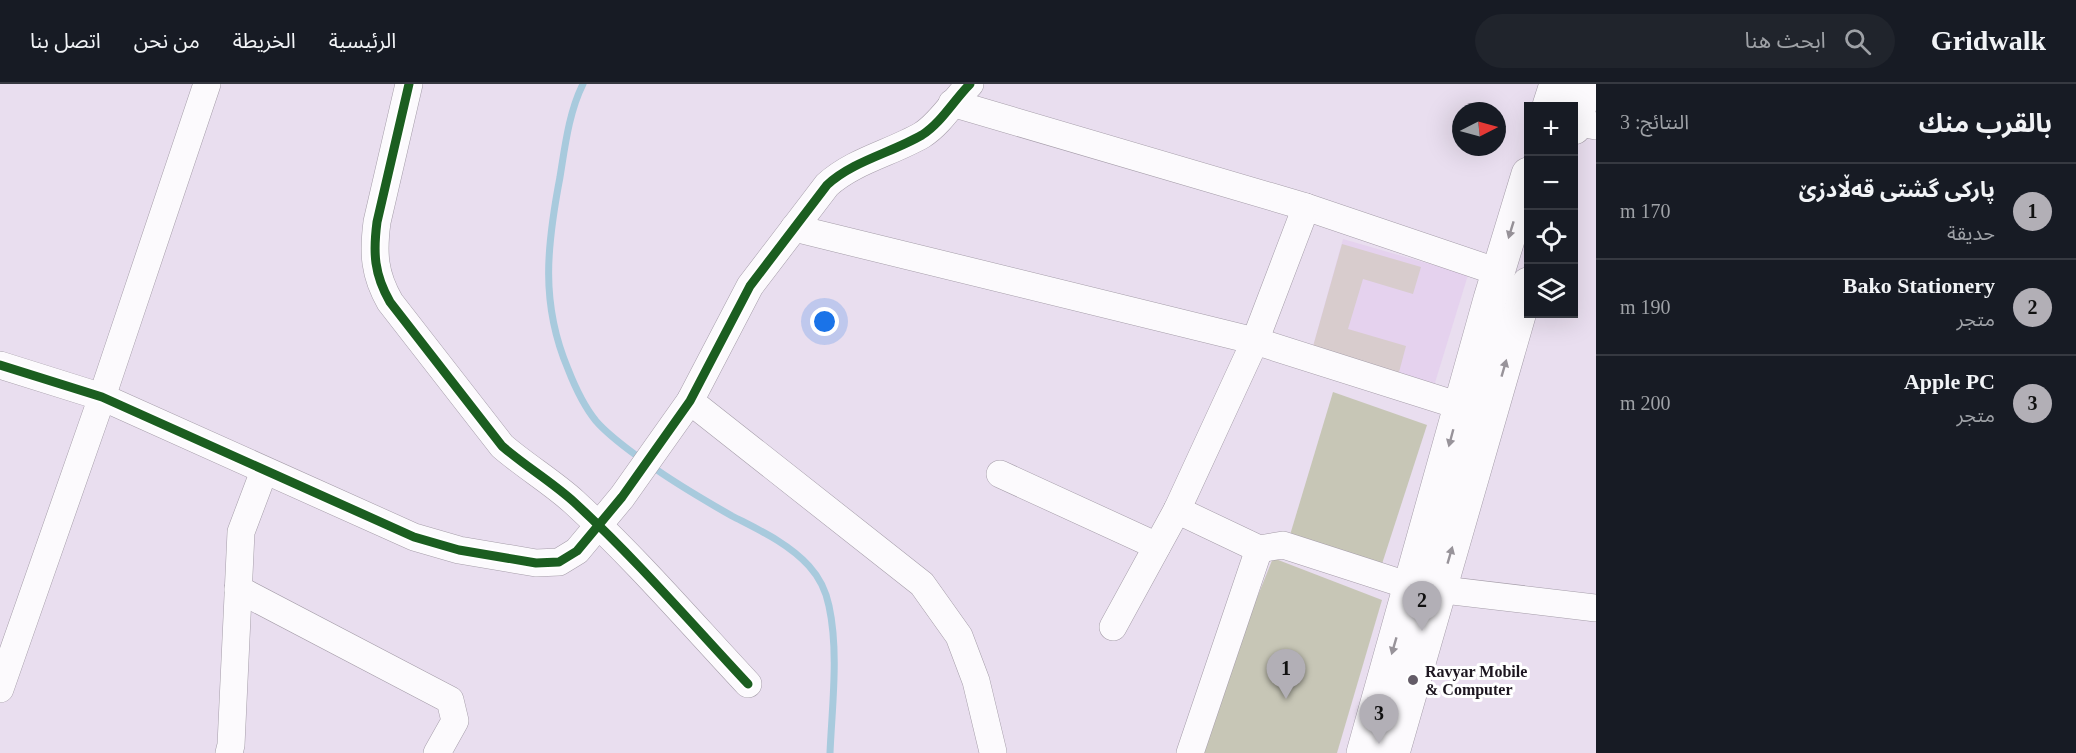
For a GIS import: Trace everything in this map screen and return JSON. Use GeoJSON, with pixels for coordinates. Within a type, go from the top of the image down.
{"type":"FeatureCollection","features":[{"type":"Feature","properties":{"kind":"main road"},"geometry":{"type":"LineString","coordinates":[[1556,84],[1565,102]]}},
{"type":"Feature","properties":{"kind":"main road"},"geometry":{"type":"LineString","coordinates":[[1578,110],[1587,84]]}},
{"type":"Feature","properties":{"kind":"main road"},"geometry":{"type":"LineString","coordinates":[[1394,753],[1460,406],[1524,187]]}},
{"type":"Feature","properties":{"kind":"main road"},"geometry":{"type":"LineString","coordinates":[[1363,753],[1425,588],[1524,296]]}},
{"type":"Feature","properties":{"kind":"street"},"geometry":{"type":"LineString","coordinates":[[0,689],[102,397],[207,84]]}},
{"type":"Feature","properties":{"kind":"street"},"geometry":{"type":"LineString","coordinates":[[409,84],[377,222],[375,244],[380,284],[390,302],[502,446],[563,493],[599,525],[748,684]]}},
{"type":"Feature","properties":{"kind":"street"},"geometry":{"type":"LineString","coordinates":[[0,365],[102,397],[414,537],[459,550],[510,560],[547,563],[559,561],[577,551],[622,497],[690,401],[750,286],[826,185],[837,176],[923,134],[936,123],[970,84]]}},
{"type":"Feature","properties":{"kind":"street"},"geometry":{"type":"LineString","coordinates":[[952,103],[1306,207],[1498,272]]}},
{"type":"Feature","properties":{"kind":"street"},"geometry":{"type":"LineString","coordinates":[[1113,627],[1177,510],[1255,341],[1306,207]]}},
{"type":"Feature","properties":{"kind":"street"},"geometry":{"type":"LineString","coordinates":[[794,228],[1255,341],[1460,406]]}},
{"type":"Feature","properties":{"kind":"street"},"geometry":{"type":"LineString","coordinates":[[690,401],[922,584],[959,636],[976,681],[993,752]]}},
{"type":"Feature","properties":{"kind":"street"},"geometry":{"type":"LineString","coordinates":[[229,753],[241,532],[264,471]]}},
{"type":"Feature","properties":{"kind":"street"},"geometry":{"type":"LineString","coordinates":[[1000,474],[1157,546]]}},
{"type":"Feature","properties":{"kind":"street"},"geometry":{"type":"LineString","coordinates":[[1177,510],[1259,549],[1283,544],[1425,588],[1596,608]]}},
{"type":"Feature","properties":{"kind":"street"},"geometry":{"type":"LineString","coordinates":[[1190,753],[1259,549]]}},
{"type":"Feature","properties":{"kind":"street"},"geometry":{"type":"LineString","coordinates":[[238,589],[450,700],[455,721],[437,753]]}},
{"type":"Feature","properties":{"kind":"shaded area"},"geometry":{"type":"Polygon","coordinates":[[[1343,239],[1468,275],[1434,386],[1312,350],[1343,239]]]}},
{"type":"Feature","properties":{"kind":"shaded area"},"geometry":{"type":"Polygon","coordinates":[[[1333,392],[1427,425],[1381,567],[1290,535],[1333,392]]]}},
{"type":"Feature","properties":{"kind":"shaded area"},"geometry":{"type":"Polygon","coordinates":[[[1273,558],[1382,600],[1337,753],[1202,753],[1238,645],[1273,558]]]}},
{"type":"Feature","properties":{"kind":"building"},"geometry":{"type":"Polygon","coordinates":[[[1342,244],[1421,267],[1413,294],[1363,279],[1348,329],[1406,346],[1398,376],[1312,350],[1342,244]]]}},
{"type":"Feature","properties":{"kind":"waterway"},"geometry":{"type":"LineString","coordinates":[[583,84],[568,129],[552,226],[549,274],[553,321],[568,369],[587,409],[606,432],[641,459]]}},
{"type":"Feature","properties":{"kind":"waterway"},"geometry":{"type":"LineString","coordinates":[[650,465],[701,498],[783,544],[813,570],[828,600],[834,642],[830,753]]}},
{"type":"Feature","properties":{"kind":"cycle path"},"geometry":{"type":"LineString","coordinates":[[409,84],[376,233],[375,254],[378,273],[390,302],[502,446],[566,495],[597,524],[748,684]]}},
{"type":"Feature","properties":{"kind":"cycle path"},"geometry":{"type":"LineString","coordinates":[[0,365],[102,397],[414,537],[459,550],[536,563],[559,562],[577,551],[622,497],[690,401],[750,286],[827,185],[860,163],[922,135],[941,118],[970,84]]}},
{"type":"Feature","properties":{"kind":"place","name":"Bako Stationery"},"geometry":{"type":"Point","coordinates":[1422,631]}},
{"type":"Feature","properties":{"kind":"place","name":"Ravyar Mobile & Computer"},"geometry":{"type":"Point","coordinates":[1413,680]}},
{"type":"Feature","properties":{"kind":"place","name":"پارکی گشتی قەڵادزێ"},"geometry":{"type":"Point","coordinates":[1286,699]}},
{"type":"Feature","properties":{"kind":"place","name":"Apple PC"},"geometry":{"type":"Point","coordinates":[1379,744]}}]}
